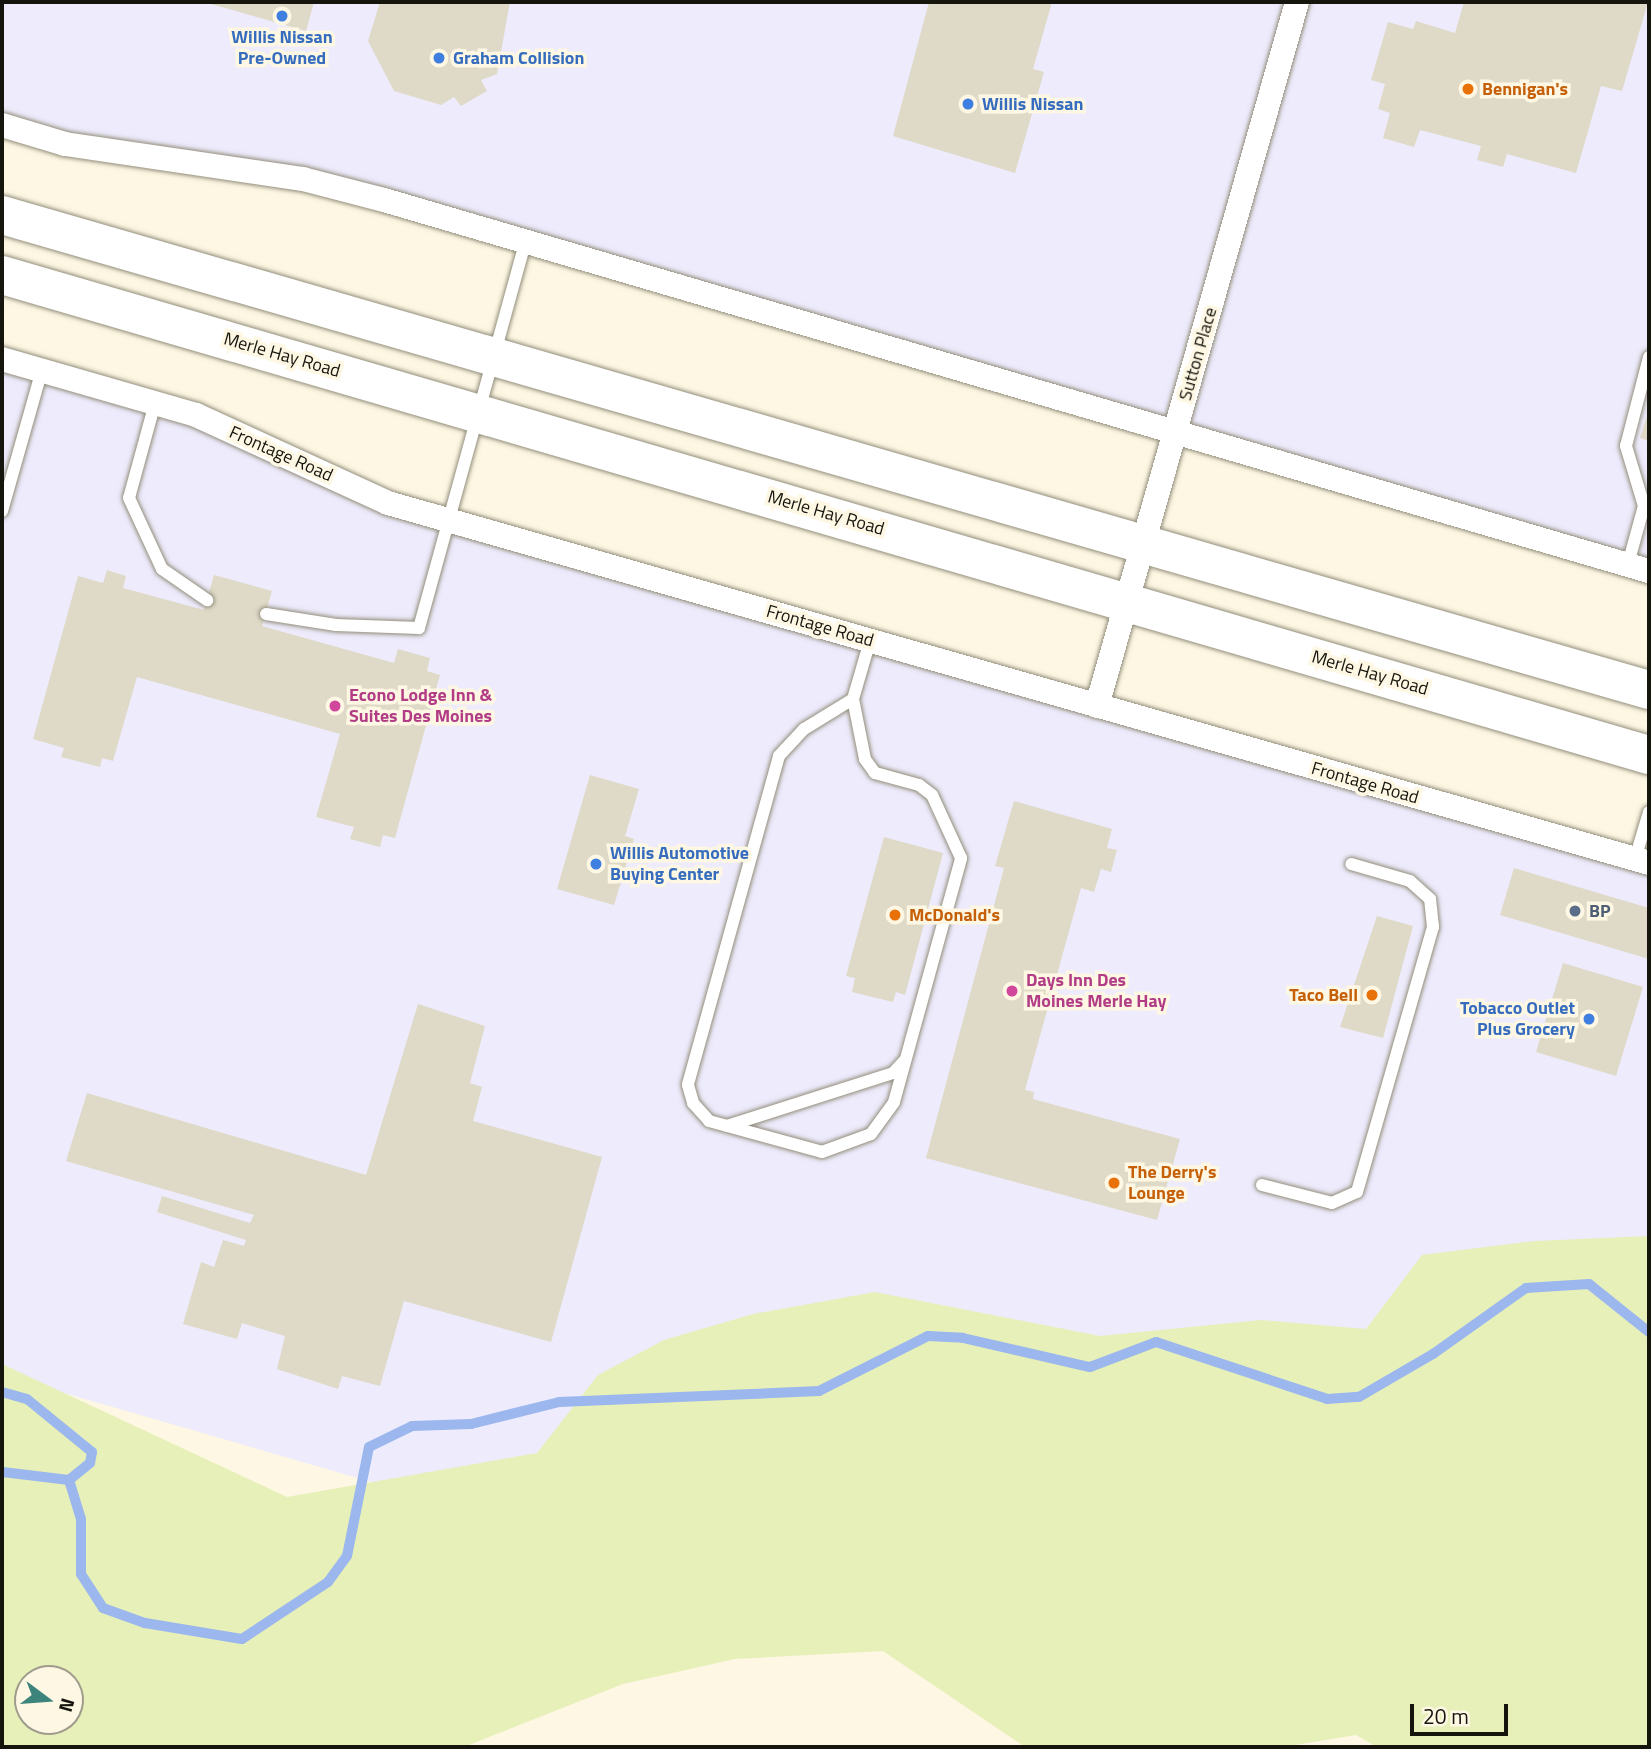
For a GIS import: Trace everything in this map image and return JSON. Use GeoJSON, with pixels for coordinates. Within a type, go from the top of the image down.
{"type":"FeatureCollection","features":[{"type":"Feature","properties":{"kind":"main road"},"geometry":{"type":"LineString","coordinates":[[2,215],[1649,690]]}},
{"type":"Feature","properties":{"kind":"main road","name":"Merle Hay Road"},"geometry":{"type":"LineString","coordinates":[[2,275],[479,411],[1649,755]]}},
{"type":"Feature","properties":{"kind":"street","name":"Sutton Place"},"geometry":{"type":"LineString","coordinates":[[1097,706],[1297,2]]}},
{"type":"Feature","properties":{"kind":"street"},"geometry":{"type":"LineString","coordinates":[[2,125],[65,144],[303,179],[1638,567]]}},
{"type":"Feature","properties":{"kind":"street","name":"Frontage Road"},"geometry":{"type":"LineString","coordinates":[[2,359],[196,415],[388,503],[1642,861]]}},
{"type":"Feature","properties":{"kind":"lane"},"geometry":{"type":"LineString","coordinates":[[266,614],[335,625],[419,628],[525,242]]}},
{"type":"Feature","properties":{"kind":"lane"},"geometry":{"type":"LineString","coordinates":[[1638,567],[1644,506],[1626,446],[1649,357]]}},
{"type":"Feature","properties":{"kind":"lane"},"geometry":{"type":"LineString","coordinates":[[2,511],[42,370]]}},
{"type":"Feature","properties":{"kind":"lane"},"geometry":{"type":"LineString","coordinates":[[155,403],[129,498],[162,569],[207,600]]}},
{"type":"Feature","properties":{"kind":"lane"},"geometry":{"type":"LineString","coordinates":[[853,699],[804,729],[779,756],[688,1084],[693,1103],[709,1121],[822,1152],[872,1134],[894,1102],[961,858],[932,795],[919,785],[875,773],[858,733],[853,699],[870,641]]}},
{"type":"Feature","properties":{"kind":"lane"},"geometry":{"type":"LineString","coordinates":[[1642,861],[1649,811]]}},
{"type":"Feature","properties":{"kind":"lane"},"geometry":{"type":"LineString","coordinates":[[1262,1185],[1332,1203],[1357,1192],[1433,927],[1430,899],[1410,881],[1351,864]]}},
{"type":"Feature","properties":{"kind":"lane"},"geometry":{"type":"LineString","coordinates":[[727,1126],[893,1073],[907,1058]]}},
{"type":"Feature","properties":{"kind":"shaded area"},"geometry":{"type":"Polygon","coordinates":[[[2,2],[1649,2],[1649,571],[384,200],[2,125],[2,2]]]}},
{"type":"Feature","properties":{"kind":"shaded area"},"geometry":{"type":"Polygon","coordinates":[[[2,359],[196,415],[388,503],[1649,863],[1649,1627],[1056,1680],[2,1375],[2,359]]]}},
{"type":"Feature","properties":{"kind":"green space"},"geometry":{"type":"Polygon","coordinates":[[[1649,1236],[1649,1747],[1377,1747],[1356,1735],[1283,1747],[1025,1747],[883,1651],[735,1659],[623,1684],[464,1747],[2,1747],[2,1364],[287,1497],[537,1453],[598,1375],[664,1340],[753,1314],[875,1292],[1100,1336],[1261,1320],[1366,1329],[1422,1255],[1535,1241],[1649,1236]]]}},
{"type":"Feature","properties":{"kind":"building","name":"Willis Nissan Pre-Owned"},"geometry":{"type":"Polygon","coordinates":[[[204,2],[314,2],[306,31],[204,2]]]}},
{"type":"Feature","properties":{"kind":"building","name":"Graham Collision"},"geometry":{"type":"Polygon","coordinates":[[[380,2],[510,2],[497,74],[481,80],[487,91],[461,106],[454,97],[441,105],[394,91],[368,41],[380,2]]]}},
{"type":"Feature","properties":{"kind":"building","name":"Willis Nissan"},"geometry":{"type":"Polygon","coordinates":[[[929,2],[1052,2],[1033,69],[1044,72],[1015,173],[893,136],[929,2]]]}},
{"type":"Feature","properties":{"kind":"building"},"geometry":{"type":"Polygon","coordinates":[[[1464,2],[1648,2],[1622,91],[1601,86],[1576,173],[1507,154],[1503,167],[1477,160],[1481,146],[1420,130],[1414,147],[1383,138],[1390,113],[1378,109],[1385,84],[1371,80],[1388,22],[1413,29],[1416,21],[1455,33],[1464,2]]]}},
{"type":"Feature","properties":{"kind":"building"},"geometry":{"type":"Polygon","coordinates":[[[1649,410],[1649,441],[1640,438],[1649,410]]]}},
{"type":"Feature","properties":{"kind":"building","name":"Econo Lodge Inn & Suites Des Moines"},"geometry":{"type":"Polygon","coordinates":[[[107,570],[126,576],[123,588],[204,610],[214,575],[272,591],[262,626],[394,663],[398,649],[430,658],[427,671],[440,675],[395,838],[383,835],[380,847],[350,839],[354,827],[316,817],[340,734],[137,677],[113,761],[102,758],[100,767],[61,757],[64,748],[33,739],[78,576],[103,583],[107,570]]]}},
{"type":"Feature","properties":{"kind":"building","name":"Willis Automotive Buying Center"},"geometry":{"type":"Polygon","coordinates":[[[590,775],[639,789],[625,836],[634,839],[614,905],[557,889],[590,775]]]}},
{"type":"Feature","properties":{"kind":"building","name":"Days Inn Des Moines Merle Hay"},"geometry":{"type":"Polygon","coordinates":[[[1014,801],[1112,829],[1107,848],[1117,850],[1111,872],[1101,869],[1094,892],[1081,888],[1025,1090],[1034,1092],[1033,1099],[1180,1139],[1157,1220],[926,1158],[1004,868],[995,866],[1014,801]]]}},
{"type":"Feature","properties":{"kind":"building","name":"McDonald's"},"geometry":{"type":"Polygon","coordinates":[[[884,837],[943,853],[905,995],[896,992],[893,1002],[852,992],[855,978],[846,976],[884,837]]]}},
{"type":"Feature","properties":{"kind":"building","name":"BP"},"geometry":{"type":"Polygon","coordinates":[[[1514,868],[1649,908],[1649,959],[1500,915],[1514,868]]]}},
{"type":"Feature","properties":{"kind":"building","name":"Taco Bell"},"geometry":{"type":"Polygon","coordinates":[[[1377,916],[1413,926],[1383,1038],[1340,1027],[1377,916]]]}},
{"type":"Feature","properties":{"kind":"building","name":"Tobacco Outlet Plus Grocery"},"geometry":{"type":"Polygon","coordinates":[[[1563,963],[1643,987],[1616,1076],[1536,1052],[1563,963]]]}},
{"type":"Feature","properties":{"kind":"building"},"geometry":{"type":"Polygon","coordinates":[[[418,1004],[485,1026],[470,1083],[482,1087],[473,1121],[602,1157],[551,1342],[404,1301],[380,1386],[342,1376],[338,1389],[277,1369],[285,1336],[242,1323],[237,1339],[183,1324],[201,1262],[214,1267],[223,1240],[244,1246],[246,1240],[157,1212],[162,1196],[250,1223],[254,1215],[66,1161],[87,1093],[366,1175],[418,1004]]]}},
{"type":"Feature","properties":{"kind":"waterway"},"geometry":{"type":"LineString","coordinates":[[69,1480],[81,1519],[81,1574],[103,1608],[145,1623],[242,1639],[328,1582],[347,1556],[369,1447],[412,1426],[471,1424],[559,1402],[819,1391],[928,1336],[963,1338],[1090,1367],[1156,1342],[1327,1399],[1359,1397],[1433,1354],[1526,1288],[1589,1284],[1649,1332]]}},
{"type":"Feature","properties":{"kind":"waterway"},"geometry":{"type":"LineString","coordinates":[[2,1392],[27,1399],[92,1452],[90,1463],[69,1480],[2,1472]]}},
{"type":"Feature","properties":{"kind":"place","name":"Willis Nissan Pre-Owned"},"geometry":{"type":"Point","coordinates":[282,16]}},
{"type":"Feature","properties":{"kind":"place","name":"Graham Collision"},"geometry":{"type":"Point","coordinates":[439,58]}},
{"type":"Feature","properties":{"kind":"place","name":"Bennigan's"},"geometry":{"type":"Point","coordinates":[1468,89]}},
{"type":"Feature","properties":{"kind":"place","name":"Willis Nissan"},"geometry":{"type":"Point","coordinates":[968,104]}},
{"type":"Feature","properties":{"kind":"place","name":"Econo Lodge Inn & Suites Des Moines"},"geometry":{"type":"Point","coordinates":[335,706]}},
{"type":"Feature","properties":{"kind":"place","name":"Willis Automotive Buying Center"},"geometry":{"type":"Point","coordinates":[596,864]}},
{"type":"Feature","properties":{"kind":"place","name":"BP"},"geometry":{"type":"Point","coordinates":[1575,911]}},
{"type":"Feature","properties":{"kind":"place","name":"McDonald's"},"geometry":{"type":"Point","coordinates":[895,915]}},
{"type":"Feature","properties":{"kind":"place","name":"Days Inn Des Moines Merle Hay"},"geometry":{"type":"Point","coordinates":[1012,991]}},
{"type":"Feature","properties":{"kind":"place","name":"Taco Bell"},"geometry":{"type":"Point","coordinates":[1372,995]}},
{"type":"Feature","properties":{"kind":"place","name":"Tobacco Outlet Plus Grocery"},"geometry":{"type":"Point","coordinates":[1589,1019]}},
{"type":"Feature","properties":{"kind":"place","name":"The Derry's Lounge"},"geometry":{"type":"Point","coordinates":[1114,1183]}}]}
